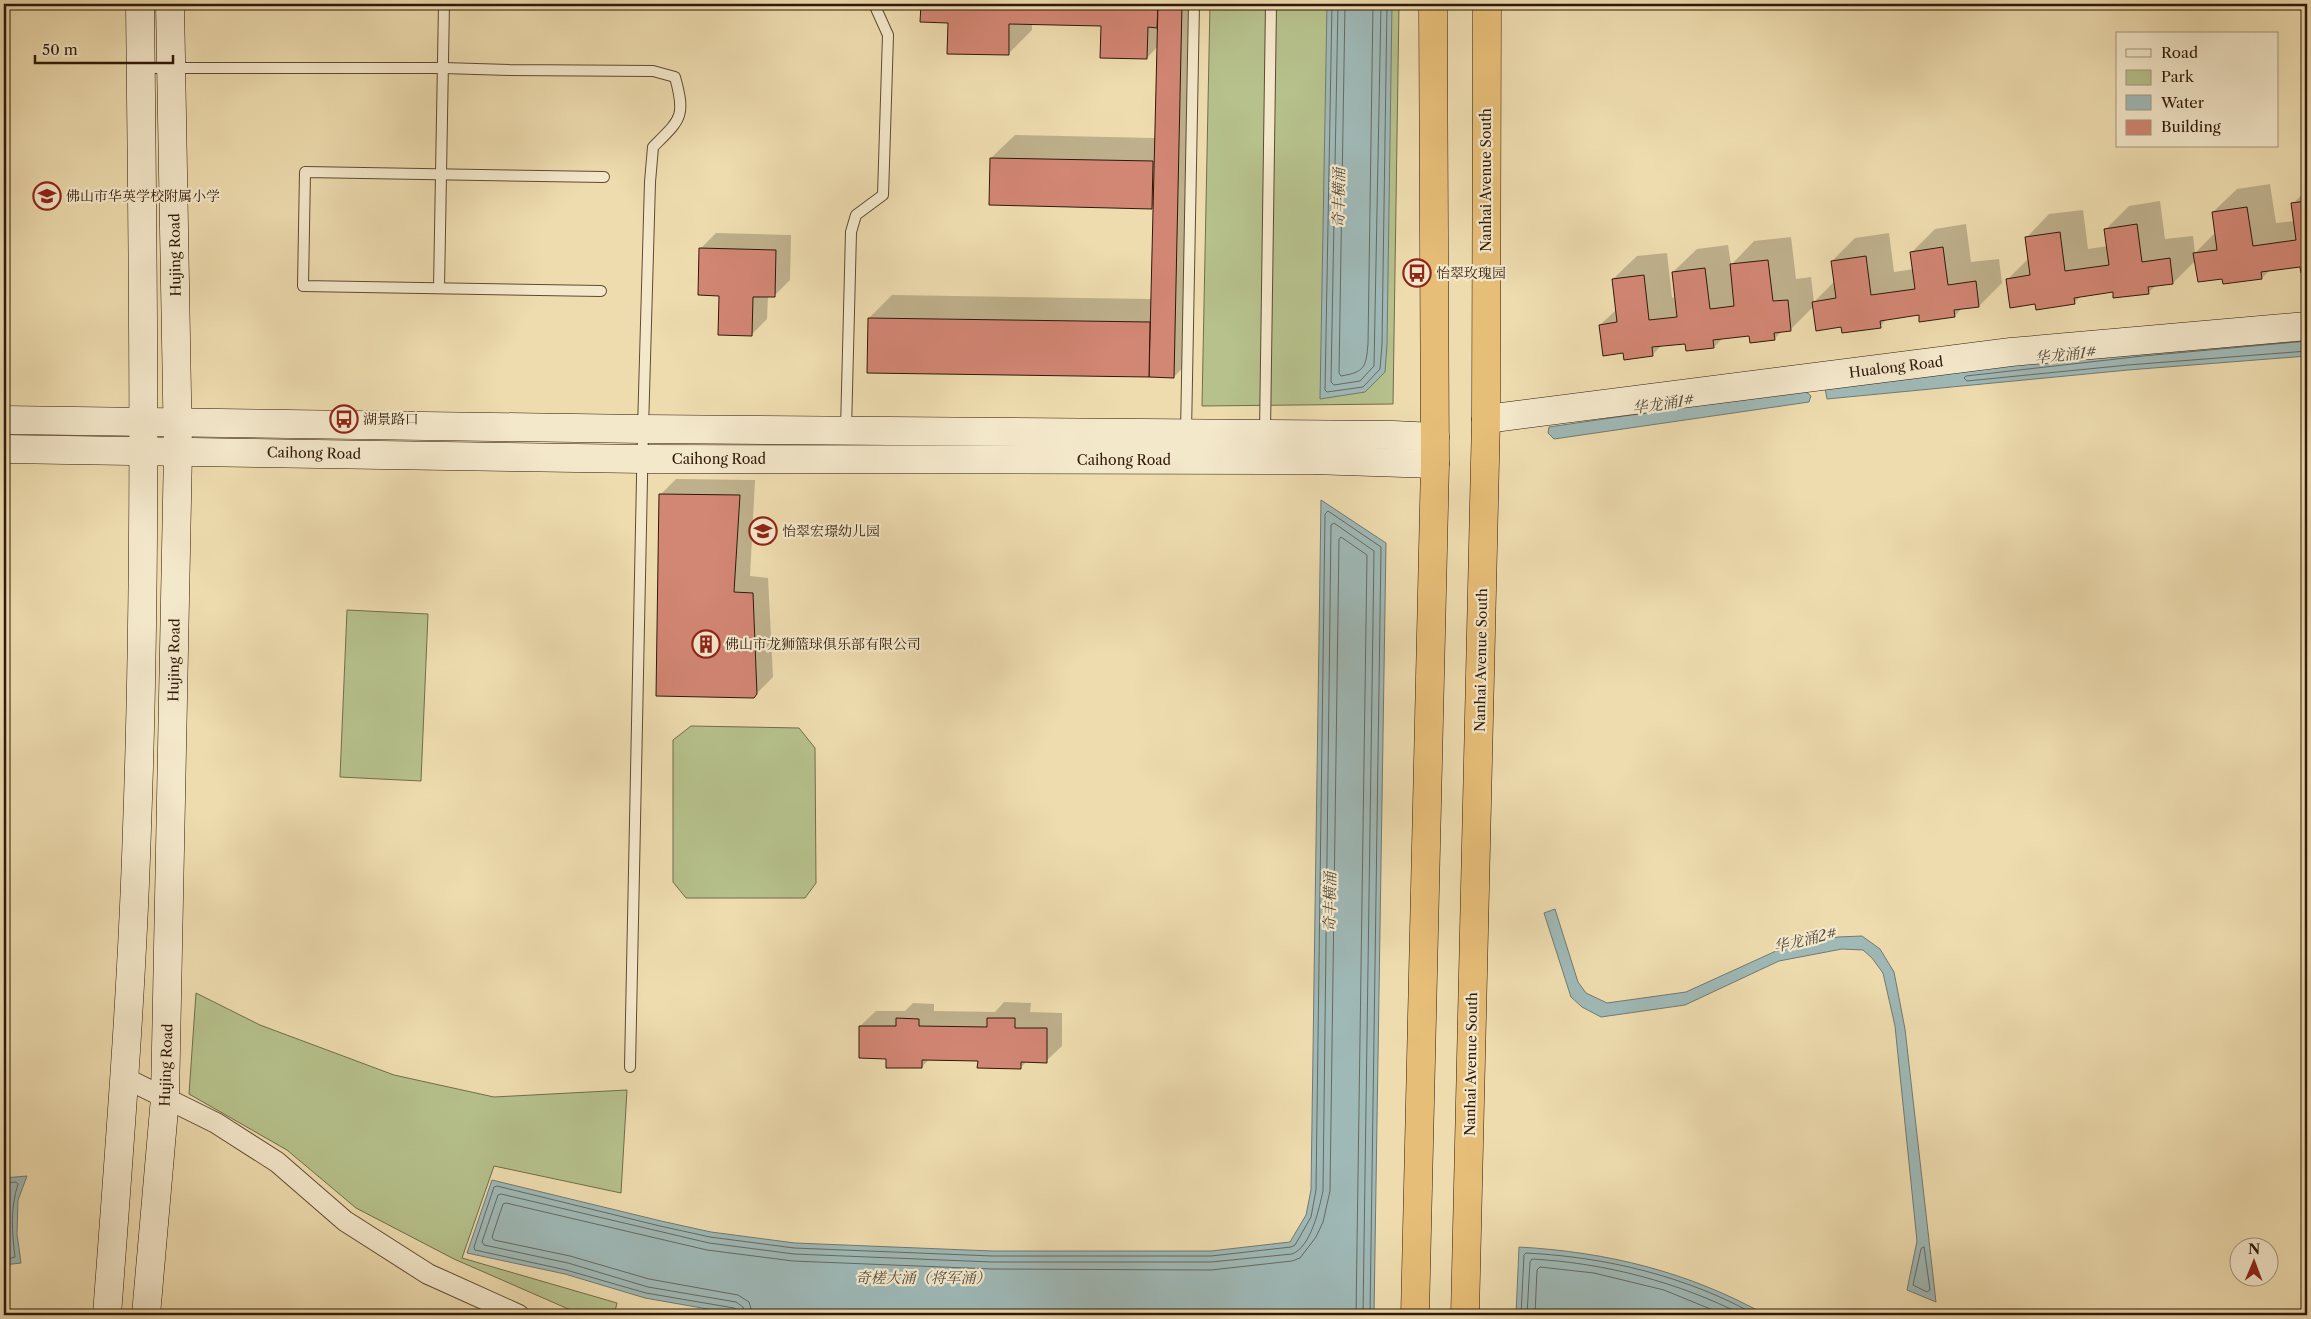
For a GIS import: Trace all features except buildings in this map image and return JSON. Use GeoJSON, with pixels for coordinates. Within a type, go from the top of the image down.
{"type":"FeatureCollection","features":[{"type":"Feature","properties":{"kind":"highway"},"geometry":{"type":"LineString","coordinates":[[1415,1315],[1435,464],[1432,170],[1433,4]]}},
{"type":"Feature","properties":{"kind":"highway","name":"Nanhai Avenue South"},"geometry":{"type":"LineString","coordinates":[[1465,1315],[1486,419],[1487,4]]}},
{"type":"Feature","properties":{"kind":"street"},"geometry":{"type":"LineString","coordinates":[[107,1315],[125,1078],[137,828],[145,421],[140,4]]}},
{"type":"Feature","properties":{"kind":"street","name":"Hujing Road"},"geometry":{"type":"LineString","coordinates":[[146,1315],[166,1098],[179,422],[170,4]]}},
{"type":"Feature","properties":{"kind":"street","name":"Hualong Road"},"geometry":{"type":"LineString","coordinates":[[1486,419],[2011,352],[2307,326]]}},
{"type":"Feature","properties":{"kind":"street","name":"Caihong Road"},"geometry":{"type":"LineString","coordinates":[[4,420],[1266,435],[1312,448]]}},
{"type":"Feature","properties":{"kind":"street","name":"Caihong Road"},"geometry":{"type":"LineString","coordinates":[[4,449],[643,459],[1393,448],[1435,437]]}},
{"type":"Feature","properties":{"kind":"street","name":"Caihong Road"},"geometry":{"type":"LineString","coordinates":[[1393,448],[1435,464]]}},
{"type":"Feature","properties":{"kind":"street"},"geometry":{"type":"LineString","coordinates":[[125,1078],[216,1123],[276,1162],[345,1221],[428,1274],[519,1315]]}},
{"type":"Feature","properties":{"kind":"lane"},"geometry":{"type":"LineString","coordinates":[[439,288],[444,4]]}},
{"type":"Feature","properties":{"kind":"lane"},"geometry":{"type":"LineString","coordinates":[[846,431],[851,232],[856,215],[883,195],[888,35],[874,4]]}},
{"type":"Feature","properties":{"kind":"lane"},"geometry":{"type":"LineString","coordinates":[[1186,435],[1194,4]]}},
{"type":"Feature","properties":{"kind":"lane"},"geometry":{"type":"LineString","coordinates":[[1266,435],[1272,4]]}},
{"type":"Feature","properties":{"kind":"lane"},"geometry":{"type":"LineString","coordinates":[[141,68],[443,68],[653,71],[675,77],[682,102],[678,122],[653,146],[650,182],[630,1067]]}},
{"type":"Feature","properties":{"kind":"lane"},"geometry":{"type":"LineString","coordinates":[[601,291],[303,286],[305,172],[604,176]]}},
{"type":"Feature","properties":{"kind":"green space"},"geometry":{"type":"Polygon","coordinates":[[[1210,4],[1399,4],[1393,404],[1202,406],[1210,4]]]}},
{"type":"Feature","properties":{"kind":"green space"},"geometry":{"type":"Polygon","coordinates":[[[347,610],[428,614],[421,781],[340,777],[347,610]]]}},
{"type":"Feature","properties":{"kind":"green space"},"geometry":{"type":"Polygon","coordinates":[[[691,726],[799,728],[815,748],[816,883],[805,898],[686,898],[673,882],[673,740],[691,726]]]}},
{"type":"Feature","properties":{"kind":"green space"},"geometry":{"type":"Polygon","coordinates":[[[196,993],[260,1025],[394,1075],[494,1097],[627,1090],[621,1193],[494,1166],[462,1258],[617,1303],[614,1315],[582,1315],[454,1259],[356,1208],[287,1150],[189,1094],[196,993]]]}},
{"type":"Feature","properties":{"kind":"water","name":"奇丰横涌"},"geometry":{"type":"Polygon","coordinates":[[[1327,4],[1392,4],[1387,345],[1385,372],[1365,392],[1320,399],[1327,4]]]}},
{"type":"Feature","properties":{"kind":"water"},"geometry":{"type":"Polygon","coordinates":[[[2307,336],[2307,356],[2128,370],[1827,399],[1825,388],[1994,367],[2307,336]]]}},
{"type":"Feature","properties":{"kind":"water"},"geometry":{"type":"Polygon","coordinates":[[[1804,390],[1811,396],[1809,402],[1554,439],[1548,433],[1549,427],[1804,390]]]}},
{"type":"Feature","properties":{"kind":"water"},"geometry":{"type":"Polygon","coordinates":[[[1321,500],[1386,543],[1374,1315],[755,1315],[719,1311],[645,1298],[565,1274],[467,1253],[492,1180],[711,1232],[795,1243],[992,1251],[1211,1251],[1290,1242],[1306,1215],[1311,1190],[1321,500]]]}},
{"type":"Feature","properties":{"kind":"water"},"geometry":{"type":"Polygon","coordinates":[[[1555,909],[1578,982],[1586,993],[1607,1003],[1686,992],[1776,951],[1838,937],[1862,936],[1880,949],[1894,972],[1905,1029],[1936,1302],[1907,1290],[1917,1241],[1895,1026],[1883,973],[1872,958],[1863,950],[1842,949],[1779,961],[1685,1005],[1601,1017],[1582,1007],[1571,997],[1544,913],[1555,909]]]}},
{"type":"Feature","properties":{"kind":"water"},"geometry":{"type":"Polygon","coordinates":[[[27,1176],[18,1200],[17,1234],[21,1263],[4,1265],[4,1178],[27,1176]]]}},
{"type":"Feature","properties":{"kind":"water"},"geometry":{"type":"Polygon","coordinates":[[[1519,1247],[1616,1259],[1647,1267],[1707,1287],[1766,1315],[1516,1315],[1519,1247]]]}},
{"type":"Feature","properties":{"kind":"place","name":"佛山市华英学校附属小学"},"geometry":{"type":"Point","coordinates":[47,196]}},
{"type":"Feature","properties":{"kind":"place","name":"怡翠玫瑰园"},"geometry":{"type":"Point","coordinates":[1417,273]}},
{"type":"Feature","properties":{"kind":"place","name":"湖景路口"},"geometry":{"type":"Point","coordinates":[344,419]}},
{"type":"Feature","properties":{"kind":"place","name":"怡翠宏璟幼儿园"},"geometry":{"type":"Point","coordinates":[763,531]}},
{"type":"Feature","properties":{"kind":"place","name":"佛山市龙狮篮球俱乐部有限公司"},"geometry":{"type":"Point","coordinates":[706,644]}},
{"type":"Feature","properties":{"kind":"water label","name":"华龙涌1#"},"geometry":{"type":"Point","coordinates":[2065,355]}},
{"type":"Feature","properties":{"kind":"water label","name":"华龙涌1#"},"geometry":{"type":"Point","coordinates":[1663,404]}},
{"type":"Feature","properties":{"kind":"water label","name":"华龙涌2#"},"geometry":{"type":"Point","coordinates":[1805,940]}},
{"type":"Feature","properties":{"kind":"water label","name":"奇槎大涌（将军涌）"},"geometry":{"type":"Point","coordinates":[923,1278]}}]}
